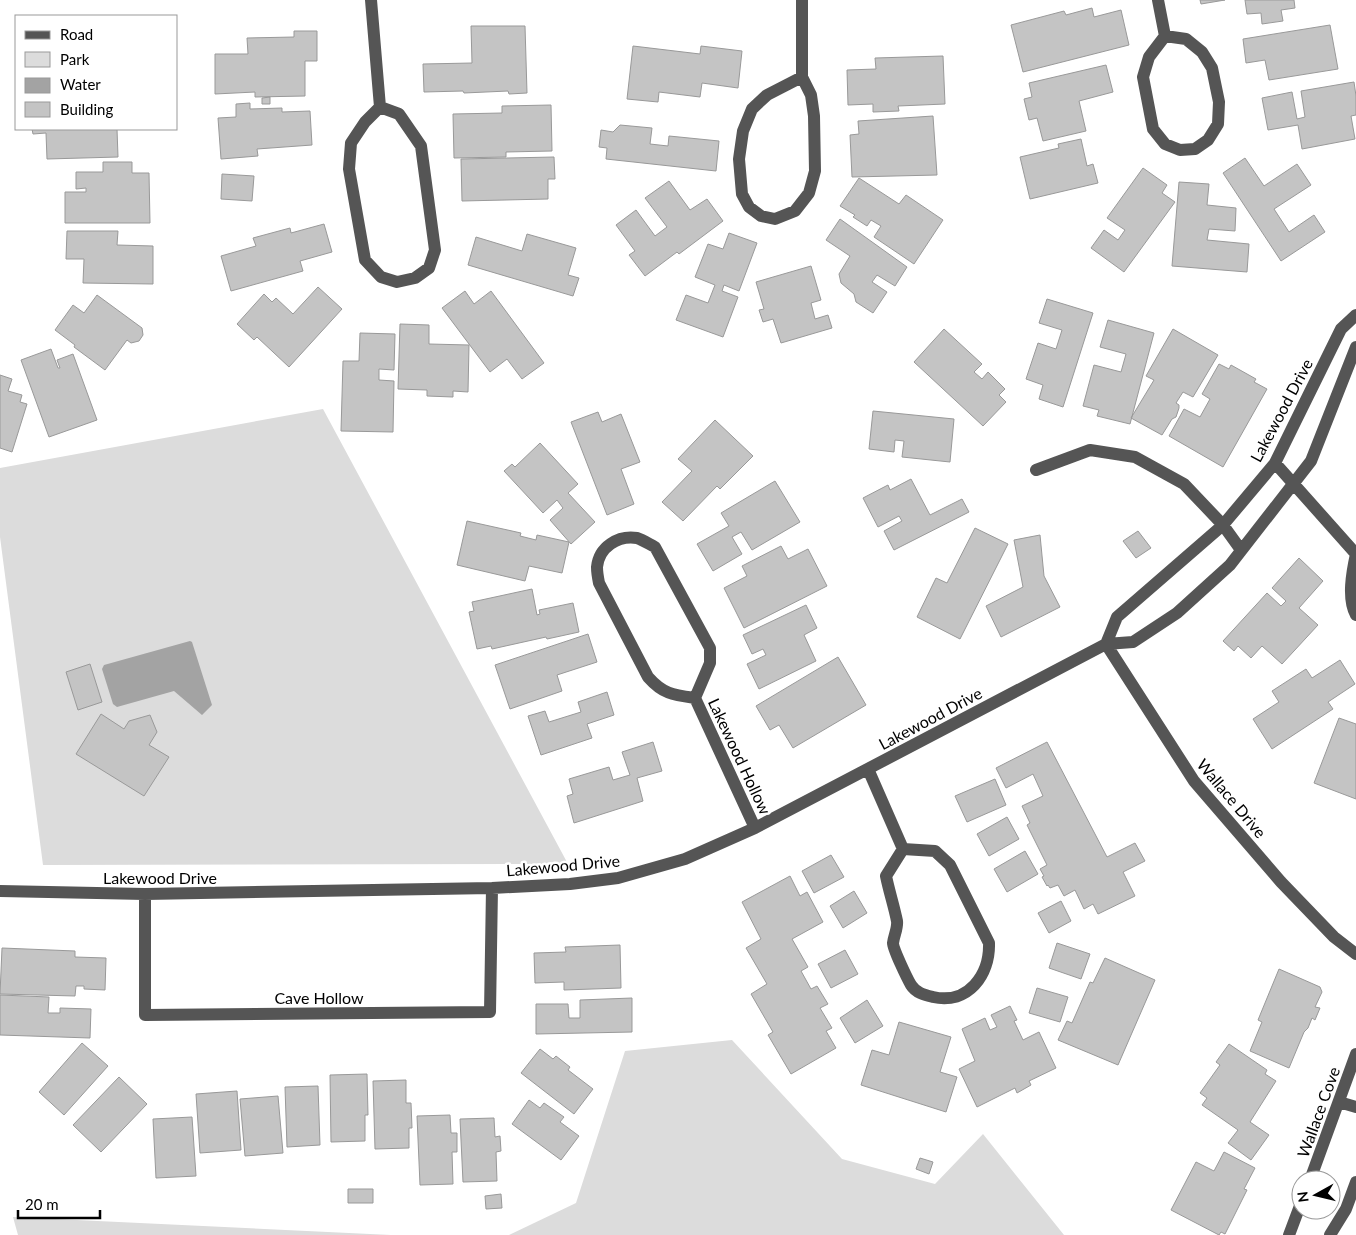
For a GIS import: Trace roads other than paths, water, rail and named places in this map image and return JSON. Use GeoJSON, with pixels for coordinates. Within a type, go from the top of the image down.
{"type":"FeatureCollection","features":[{"type":"Feature","properties":{"kind":"street"},"geometry":{"type":"LineString","coordinates":[[371,0],[380,107],[365,122],[351,143],[349,169],[365,260],[381,277],[397,282],[415,278],[429,268],[435,250],[420,146],[399,114],[380,107]]}},
{"type":"Feature","properties":{"kind":"street"},"geometry":{"type":"LineString","coordinates":[[802,0],[802,77],[811,95],[814,116],[815,171],[809,193],[795,210],[775,218],[761,216],[749,207],[742,194],[739,158],[743,131],[752,109],[767,95],[802,77]]}},
{"type":"Feature","properties":{"kind":"street"},"geometry":{"type":"LineString","coordinates":[[1158,0],[1165,36],[1149,56],[1142,77],[1152,129],[1165,144],[1180,150],[1195,149],[1208,140],[1218,124],[1219,102],[1212,68],[1202,52],[1186,39],[1165,36]]}},
{"type":"Feature","properties":{"kind":"street","name":"Lakewood Drive"},"geometry":{"type":"LineString","coordinates":[[1106,644],[1117,617],[1223,525],[1275,463],[1341,329],[1356,315]]}},
{"type":"Feature","properties":{"kind":"street","name":"Lakewood Drive"},"geometry":{"type":"LineString","coordinates":[[0,891],[145,894],[492,888],[570,884],[618,878],[685,860],[755,828],[1106,644],[1133,642],[1177,613],[1230,565],[1311,461],[1356,347]]}},
{"type":"Feature","properties":{"kind":"street"},"geometry":{"type":"LineString","coordinates":[[1036,470],[1090,450],[1135,457],[1184,484],[1223,525],[1241,550]]}},
{"type":"Feature","properties":{"kind":"street"},"geometry":{"type":"LineString","coordinates":[[1275,463],[1356,554],[1350,582],[1353,611],[1356,615]]}},
{"type":"Feature","properties":{"kind":"street","name":"Lakewood Hollow"},"geometry":{"type":"LineString","coordinates":[[695,698],[674,695],[656,687],[648,677],[599,583],[597,567],[601,552],[611,543],[624,537],[638,538],[655,547],[710,648],[710,663],[695,698],[755,828]]}},
{"type":"Feature","properties":{"kind":"street","name":"Wallace Drive"},"geometry":{"type":"LineString","coordinates":[[1106,644],[1194,781],[1281,882],[1334,937],[1356,954]]}},
{"type":"Feature","properties":{"kind":"street"},"geometry":{"type":"LineString","coordinates":[[868,769],[903,849]]}},
{"type":"Feature","properties":{"kind":"street"},"geometry":{"type":"LineString","coordinates":[[903,849],[935,851],[950,864],[989,943],[989,956],[980,978],[973,988],[953,998],[943,999],[922,995],[912,987],[893,945],[898,923],[886,876],[903,849]]}},
{"type":"Feature","properties":{"kind":"street","name":"Cave Hollow"},"geometry":{"type":"LineString","coordinates":[[145,894],[145,1015],[490,1012],[492,888]]}},
{"type":"Feature","properties":{"kind":"street","name":"Wallace Cove"},"geometry":{"type":"LineString","coordinates":[[1314,1170],[1356,1054]]}},
{"type":"Feature","properties":{"kind":"street"},"geometry":{"type":"LineString","coordinates":[[1339,1102],[1356,1107]]}},
{"type":"Feature","properties":{"kind":"street"},"geometry":{"type":"LineString","coordinates":[[1330,1235],[1346,1209],[1356,1182]]}},
{"type":"Feature","properties":{"kind":"street"},"geometry":{"type":"LineString","coordinates":[[1289,1235],[1295,1220]]}},
{"type":"Feature","properties":{"kind":"water"},"geometry":{"type":"Polygon","coordinates":[[[192,642],[212,705],[202,715],[174,691],[117,707],[113,704],[102,669],[104,665],[192,642]]]}}]}
